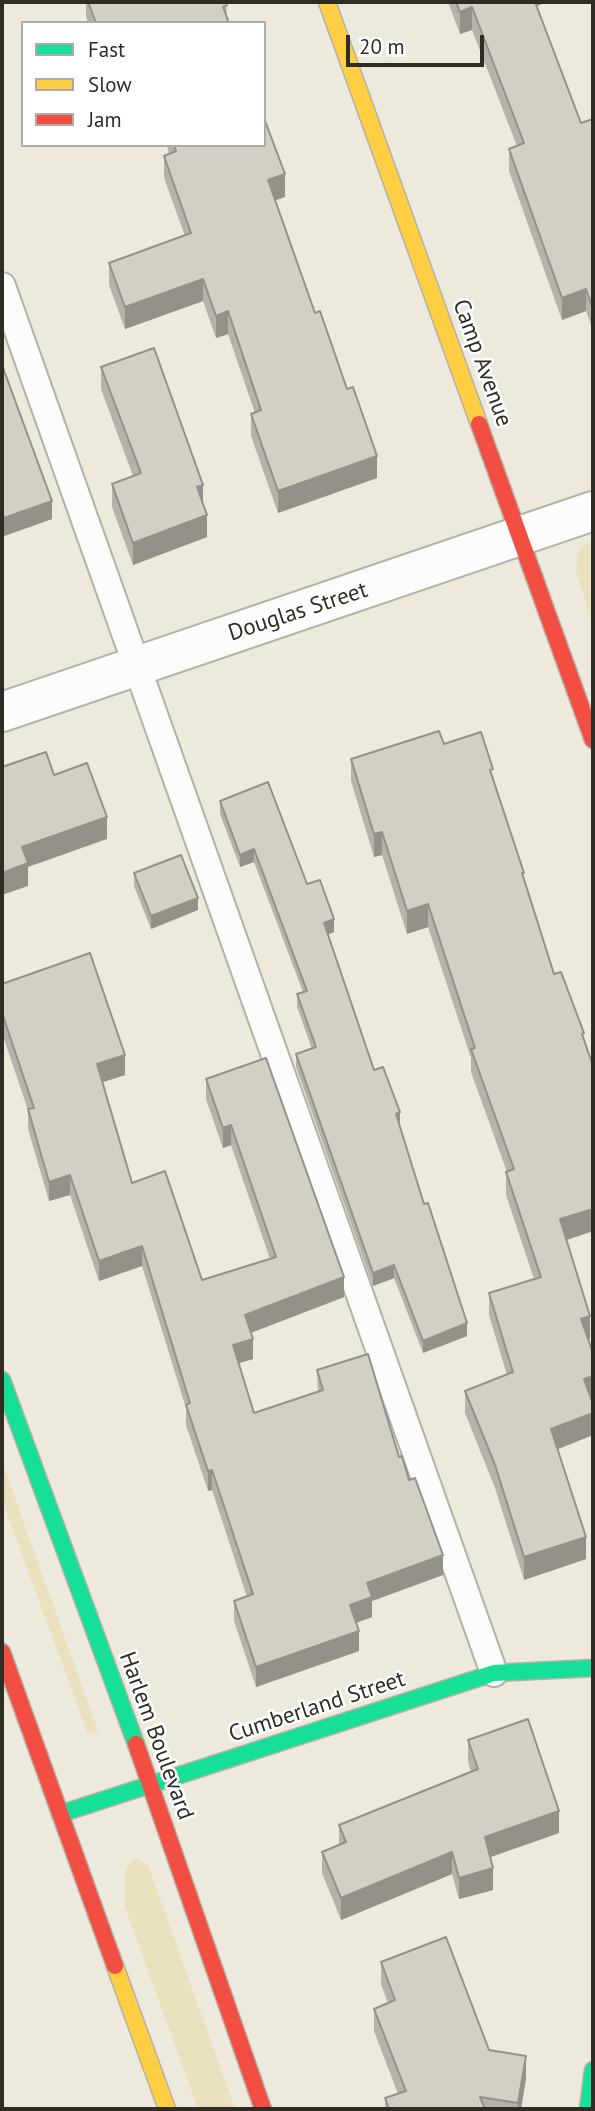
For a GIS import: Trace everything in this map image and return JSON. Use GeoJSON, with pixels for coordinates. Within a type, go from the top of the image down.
{"type":"FeatureCollection","features":[{"type":"Feature","properties":{"kind":"street","name":"Camp Avenue"},"geometry":{"type":"LineString","coordinates":[[327,2],[593,740]]}},
{"type":"Feature","properties":{"kind":"street","name":"Douglas Street"},"geometry":{"type":"LineString","coordinates":[[2,712],[593,512]]}},
{"type":"Feature","properties":{"kind":"street","name":"Harlem Boulevard"},"geometry":{"type":"LineString","coordinates":[[2,1380],[151,1786],[263,2109]]}},
{"type":"Feature","properties":{"kind":"street"},"geometry":{"type":"LineString","coordinates":[[2,1652],[167,2109]]}},
{"type":"Feature","properties":{"kind":"street","name":"Cumberland Street"},"geometry":{"type":"LineString","coordinates":[[60,1815],[494,1673],[593,1668]]}},
{"type":"Feature","properties":{"kind":"street"},"geometry":{"type":"LineString","coordinates":[[587,2109],[593,2074]]}},
{"type":"Feature","properties":{"kind":"lane"},"geometry":{"type":"LineString","coordinates":[[2,286],[494,1673]]}},
{"type":"Feature","properties":{"kind":"shaded area"},"geometry":{"type":"Polygon","coordinates":[[[593,539],[593,625],[576,571],[579,548],[593,539]]]}},
{"type":"Feature","properties":{"kind":"shaded area"},"geometry":{"type":"Polygon","coordinates":[[[2,1462],[98,1731],[88,1734],[2,1500],[2,1462]]]}},
{"type":"Feature","properties":{"kind":"shaded area"},"geometry":{"type":"Polygon","coordinates":[[[135,1858],[148,1865],[235,2109],[198,2109],[124,1904],[126,1868],[135,1858]]]}},
{"type":"Feature","properties":{"kind":"building"},"geometry":{"type":"Polygon","coordinates":[[[88,2],[226,2],[227,5],[223,7],[228,21],[95,21],[88,2]]]}},
{"type":"Feature","properties":{"kind":"building"},"geometry":{"type":"Polygon","coordinates":[[[456,2],[535,2],[581,123],[593,119],[593,309],[586,289],[562,298],[509,149],[524,143],[472,7],[460,12],[456,2]]]}},
{"type":"Feature","properties":{"kind":"building"},"geometry":{"type":"Polygon","coordinates":[[[266,123],[285,174],[268,180],[315,313],[320,311],[347,389],[353,387],[377,456],[278,491],[251,414],[261,410],[228,311],[216,316],[203,279],[125,307],[109,263],[191,233],[164,156],[176,151],[175,147],[266,147],[266,123]]]}},
{"type":"Feature","properties":{"kind":"building"},"geometry":{"type":"Polygon","coordinates":[[[154,348],[203,485],[197,487],[207,515],[133,543],[112,484],[141,473],[101,367],[154,348]]]}},
{"type":"Feature","properties":{"kind":"building"},"geometry":{"type":"Polygon","coordinates":[[[2,365],[52,501],[4,518],[2,511],[2,365]]]}},
{"type":"Feature","properties":{"kind":"building"},"geometry":{"type":"Polygon","coordinates":[[[439,731],[444,744],[481,732],[493,769],[490,770],[554,974],[561,972],[584,1033],[582,1034],[593,1066],[593,1209],[560,1219],[590,1316],[581,1319],[593,1353],[593,1376],[584,1379],[593,1404],[593,1413],[551,1429],[586,1537],[524,1557],[495,1465],[465,1391],[513,1372],[489,1293],[541,1277],[506,1172],[514,1169],[471,1049],[475,1048],[428,904],[407,911],[382,832],[374,834],[351,759],[439,731]]]}},
{"type":"Feature","properties":{"kind":"building"},"geometry":{"type":"Polygon","coordinates":[[[46,752],[54,775],[87,763],[107,817],[22,847],[28,863],[2,873],[2,767],[46,752]]]}},
{"type":"Feature","properties":{"kind":"building"},"geometry":{"type":"Polygon","coordinates":[[[268,782],[307,884],[320,880],[334,919],[324,923],[374,1070],[383,1067],[400,1112],[396,1114],[424,1204],[428,1203],[467,1323],[423,1341],[394,1265],[373,1273],[296,1054],[316,1047],[297,994],[307,991],[254,849],[240,855],[220,801],[268,782]]]}},
{"type":"Feature","properties":{"kind":"building"},"geometry":{"type":"Polygon","coordinates":[[[181,855],[198,898],[151,916],[134,873],[181,855]]]}},
{"type":"Feature","properties":{"kind":"building"},"geometry":{"type":"Polygon","coordinates":[[[90,953],[125,1055],[97,1064],[132,1183],[165,1171],[202,1280],[276,1257],[231,1125],[223,1128],[206,1079],[266,1058],[344,1277],[245,1315],[253,1339],[233,1345],[254,1413],[323,1390],[317,1370],[368,1354],[399,1457],[402,1456],[409,1480],[415,1478],[443,1555],[367,1583],[372,1597],[350,1605],[359,1631],[256,1667],[234,1601],[253,1594],[212,1470],[208,1471],[186,1405],[190,1403],[142,1246],[99,1261],[70,1175],[49,1182],[28,1109],[34,1108],[2,1013],[2,984],[90,953]]]}},
{"type":"Feature","properties":{"kind":"building"},"geometry":{"type":"Polygon","coordinates":[[[528,1719],[559,1811],[485,1837],[493,1868],[459,1878],[452,1852],[341,1898],[322,1852],[346,1842],[339,1825],[478,1769],[468,1740],[528,1719]]]}},
{"type":"Feature","properties":{"kind":"building"},"geometry":{"type":"Polygon","coordinates":[[[446,1937],[489,2050],[526,2056],[518,2103],[480,2097],[485,2109],[389,2109],[385,2098],[406,2091],[374,2009],[395,2000],[381,1962],[446,1937]]]}},
{"type":"Feature","properties":{"kind":"traffic: fast"},"geometry":{"type":"LineString","coordinates":[[2,1380],[136,1744]]}},
{"type":"Feature","properties":{"kind":"traffic: fast"},"geometry":{"type":"LineString","coordinates":[[60,1814],[494,1673],[593,1668]]}},
{"type":"Feature","properties":{"kind":"traffic: fast"},"geometry":{"type":"LineString","coordinates":[[588,2109],[593,2070]]}},
{"type":"Feature","properties":{"kind":"traffic: slow"},"geometry":{"type":"LineString","coordinates":[[327,2],[479,424]]}},
{"type":"Feature","properties":{"kind":"traffic: slow"},"geometry":{"type":"LineString","coordinates":[[115,1966],[167,2109]]}},
{"type":"Feature","properties":{"kind":"traffic: jam"},"geometry":{"type":"LineString","coordinates":[[479,424],[593,740]]}},
{"type":"Feature","properties":{"kind":"traffic: jam"},"geometry":{"type":"LineString","coordinates":[[2,1652],[115,1966]]}},
{"type":"Feature","properties":{"kind":"traffic: jam"},"geometry":{"type":"LineString","coordinates":[[136,1744],[263,2109]]}}]}
